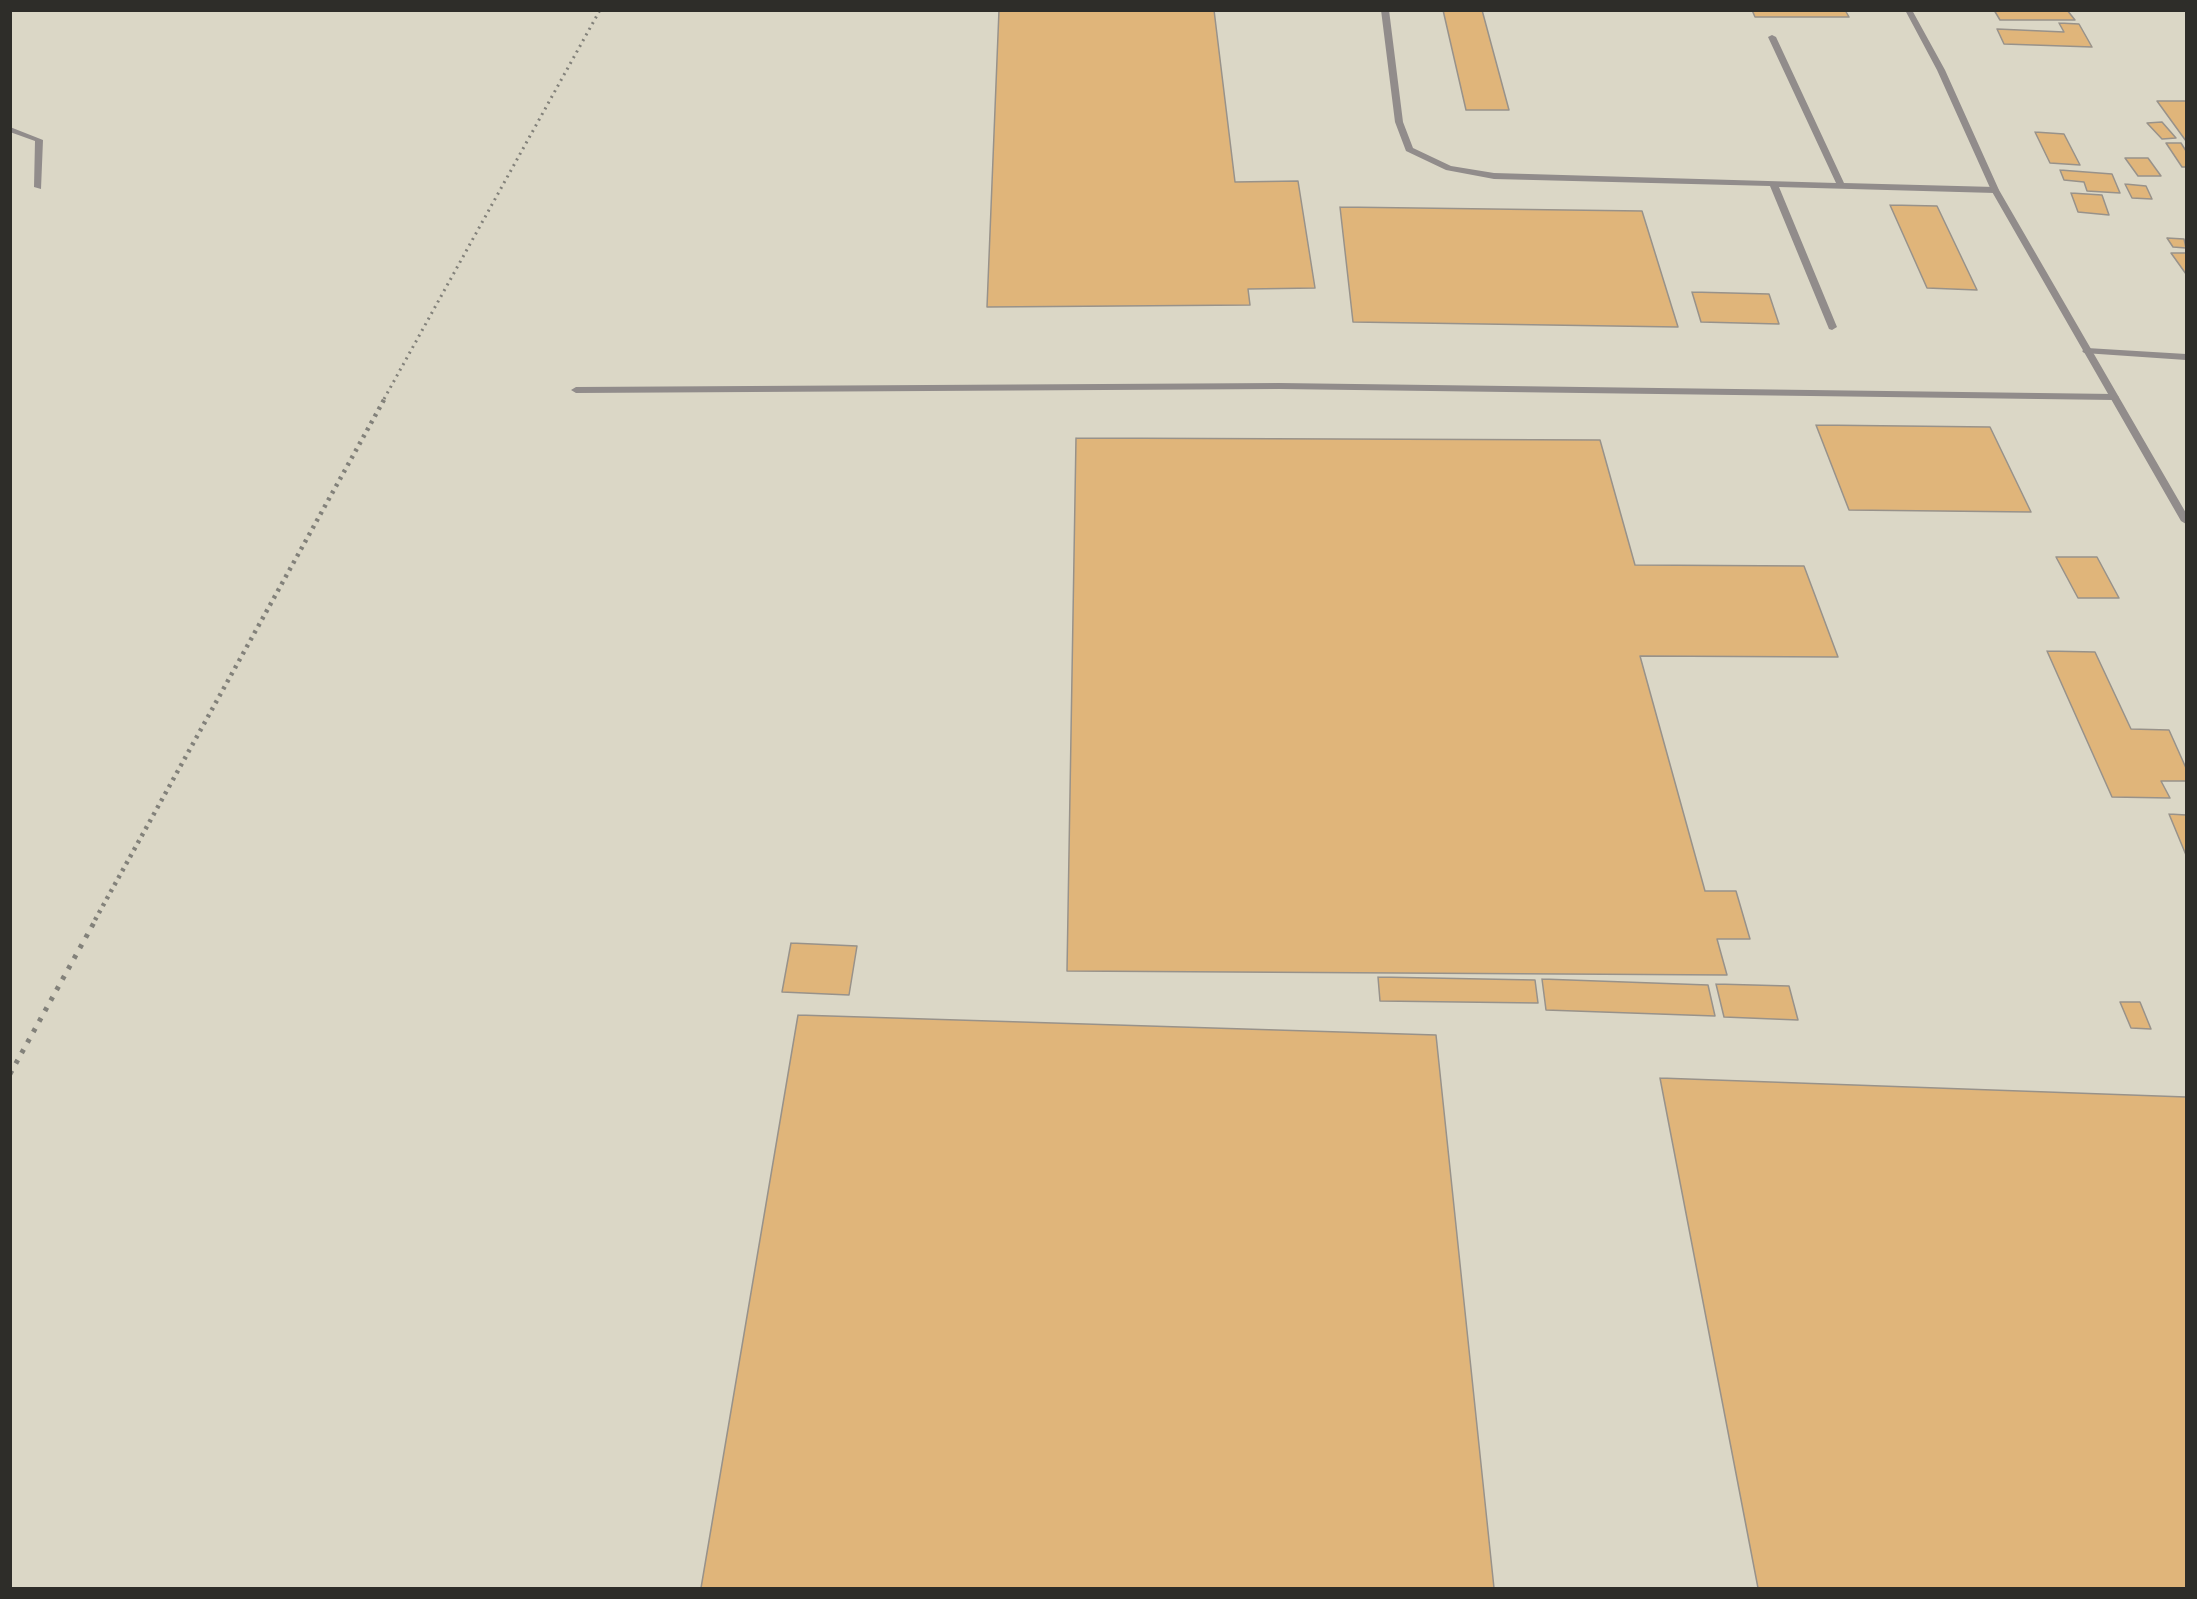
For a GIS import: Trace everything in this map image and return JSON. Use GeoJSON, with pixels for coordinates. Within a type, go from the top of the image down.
{"type":"FeatureCollection","features":[{"type":"Feature","properties":{"kind":"street"},"geometry":{"type":"LineString","coordinates":[[1384,10],[1399,122],[1409,148],[1449,168],[1494,176],[1995,190]]}},
{"type":"Feature","properties":{"kind":"street"},"geometry":{"type":"LineString","coordinates":[[1908,10],[1941,70],[1995,190],[2187,522]]}},
{"type":"Feature","properties":{"kind":"street"},"geometry":{"type":"LineString","coordinates":[[1772,37],[1841,185]]}},
{"type":"Feature","properties":{"kind":"street"},"geometry":{"type":"LineString","coordinates":[[10,129],[39,140],[38,187]]}},
{"type":"Feature","properties":{"kind":"street"},"geometry":{"type":"LineString","coordinates":[[1773,183],[1832,327]]}},
{"type":"Feature","properties":{"kind":"street"},"geometry":{"type":"LineString","coordinates":[[2087,351],[2187,357]]}},
{"type":"Feature","properties":{"kind":"street"},"geometry":{"type":"LineString","coordinates":[[576,390],[1279,386],[2114,398]]}},
{"type":"Feature","properties":{"kind":"shaded area"},"geometry":{"type":"Polygon","coordinates":[[[11,11],[2186,11],[2186,1588],[11,1588],[11,11]]]}},
{"type":"Feature","properties":{"kind":"building"},"geometry":{"type":"Polygon","coordinates":[[[999,10],[1214,10],[1235,182],[1298,181],[1315,288],[1248,289],[1250,305],[987,307],[999,10]]]}},
{"type":"Feature","properties":{"kind":"building"},"geometry":{"type":"Polygon","coordinates":[[[1443,10],[1482,10],[1509,110],[1466,110],[1443,10]]]}},
{"type":"Feature","properties":{"kind":"building"},"geometry":{"type":"Polygon","coordinates":[[[1752,10],[1845,10],[1849,17],[1755,17],[1752,10]]]}},
{"type":"Feature","properties":{"kind":"building"},"geometry":{"type":"Polygon","coordinates":[[[1994,10],[2067,10],[2075,20],[2000,20],[1994,10]]]}},
{"type":"Feature","properties":{"kind":"building"},"geometry":{"type":"Polygon","coordinates":[[[2059,23],[2079,24],[2092,47],[2004,44],[1997,29],[2064,32],[2059,23]]]}},
{"type":"Feature","properties":{"kind":"building"},"geometry":{"type":"Polygon","coordinates":[[[2157,101],[2186,101],[2186,141],[2157,101]]]}},
{"type":"Feature","properties":{"kind":"building"},"geometry":{"type":"Polygon","coordinates":[[[2162,122],[2176,138],[2162,139],[2147,123],[2162,122]]]}},
{"type":"Feature","properties":{"kind":"building"},"geometry":{"type":"Polygon","coordinates":[[[2035,132],[2064,134],[2080,165],[2050,163],[2035,132]]]}},
{"type":"Feature","properties":{"kind":"building"},"geometry":{"type":"Polygon","coordinates":[[[2166,143],[2181,143],[2186,151],[2186,167],[2182,167],[2166,143]]]}},
{"type":"Feature","properties":{"kind":"building"},"geometry":{"type":"Polygon","coordinates":[[[2125,158],[2148,158],[2161,176],[2138,176],[2125,158]]]}},
{"type":"Feature","properties":{"kind":"building"},"geometry":{"type":"Polygon","coordinates":[[[2060,170],[2112,174],[2120,193],[2087,191],[2084,182],[2064,180],[2060,170]]]}},
{"type":"Feature","properties":{"kind":"building"},"geometry":{"type":"Polygon","coordinates":[[[2125,184],[2146,186],[2152,199],[2132,198],[2125,184]]]}},
{"type":"Feature","properties":{"kind":"building"},"geometry":{"type":"Polygon","coordinates":[[[2071,193],[2102,195],[2109,215],[2078,212],[2071,193]]]}},
{"type":"Feature","properties":{"kind":"building"},"geometry":{"type":"Polygon","coordinates":[[[1890,205],[1937,206],[1977,290],[1927,288],[1890,205]]]}},
{"type":"Feature","properties":{"kind":"building"},"geometry":{"type":"Polygon","coordinates":[[[1340,207],[1642,211],[1678,327],[1353,322],[1340,207]]]}},
{"type":"Feature","properties":{"kind":"building"},"geometry":{"type":"Polygon","coordinates":[[[2167,238],[2184,239],[2186,248],[2173,247],[2167,238]]]}},
{"type":"Feature","properties":{"kind":"building"},"geometry":{"type":"Polygon","coordinates":[[[2171,253],[2186,253],[2186,274],[2171,253]]]}},
{"type":"Feature","properties":{"kind":"building"},"geometry":{"type":"Polygon","coordinates":[[[1692,292],[1769,294],[1779,324],[1701,322],[1692,292]]]}},
{"type":"Feature","properties":{"kind":"building"},"geometry":{"type":"Polygon","coordinates":[[[1816,425],[1990,427],[2031,512],[1849,510],[1816,425]]]}},
{"type":"Feature","properties":{"kind":"building"},"geometry":{"type":"Polygon","coordinates":[[[1076,438],[1600,440],[1635,565],[1804,566],[1838,657],[1640,656],[1705,891],[1736,891],[1750,939],[1717,939],[1727,975],[1067,971],[1076,438]]]}},
{"type":"Feature","properties":{"kind":"building"},"geometry":{"type":"Polygon","coordinates":[[[2056,557],[2097,557],[2119,598],[2078,598],[2056,557]]]}},
{"type":"Feature","properties":{"kind":"building"},"geometry":{"type":"Polygon","coordinates":[[[2047,651],[2095,652],[2131,729],[2169,730],[2186,768],[2186,781],[2161,781],[2170,798],[2112,797],[2047,651]]]}},
{"type":"Feature","properties":{"kind":"building"},"geometry":{"type":"Polygon","coordinates":[[[2169,814],[2186,815],[2186,855],[2169,814]]]}},
{"type":"Feature","properties":{"kind":"building"},"geometry":{"type":"Polygon","coordinates":[[[791,943],[857,946],[849,995],[782,992],[791,943]]]}},
{"type":"Feature","properties":{"kind":"building"},"geometry":{"type":"Polygon","coordinates":[[[1378,977],[1535,980],[1538,1003],[1380,1001],[1378,977]]]}},
{"type":"Feature","properties":{"kind":"building"},"geometry":{"type":"Polygon","coordinates":[[[1542,979],[1708,985],[1715,1016],[1546,1010],[1542,979]]]}},
{"type":"Feature","properties":{"kind":"building"},"geometry":{"type":"Polygon","coordinates":[[[1716,984],[1789,986],[1798,1020],[1724,1017],[1716,984]]]}},
{"type":"Feature","properties":{"kind":"building"},"geometry":{"type":"Polygon","coordinates":[[[2120,1002],[2140,1002],[2151,1029],[2131,1028],[2120,1002]]]}},
{"type":"Feature","properties":{"kind":"building"},"geometry":{"type":"Polygon","coordinates":[[[798,1015],[1436,1035],[1494,1588],[701,1588],[798,1015]]]}},
{"type":"Feature","properties":{"kind":"building"},"geometry":{"type":"Polygon","coordinates":[[[1660,1078],[2186,1097],[2186,1588],[1758,1588],[1660,1078]]]}},
{"type":"Feature","properties":{"kind":"railway"},"geometry":{"type":"LineString","coordinates":[[384,399],[600,10]]}},
{"type":"Feature","properties":{"kind":"railway"},"geometry":{"type":"LineString","coordinates":[[95,920],[385,398]]}},
{"type":"Feature","properties":{"kind":"railway"},"geometry":{"type":"LineString","coordinates":[[10,1074],[96,919]]}}]}
